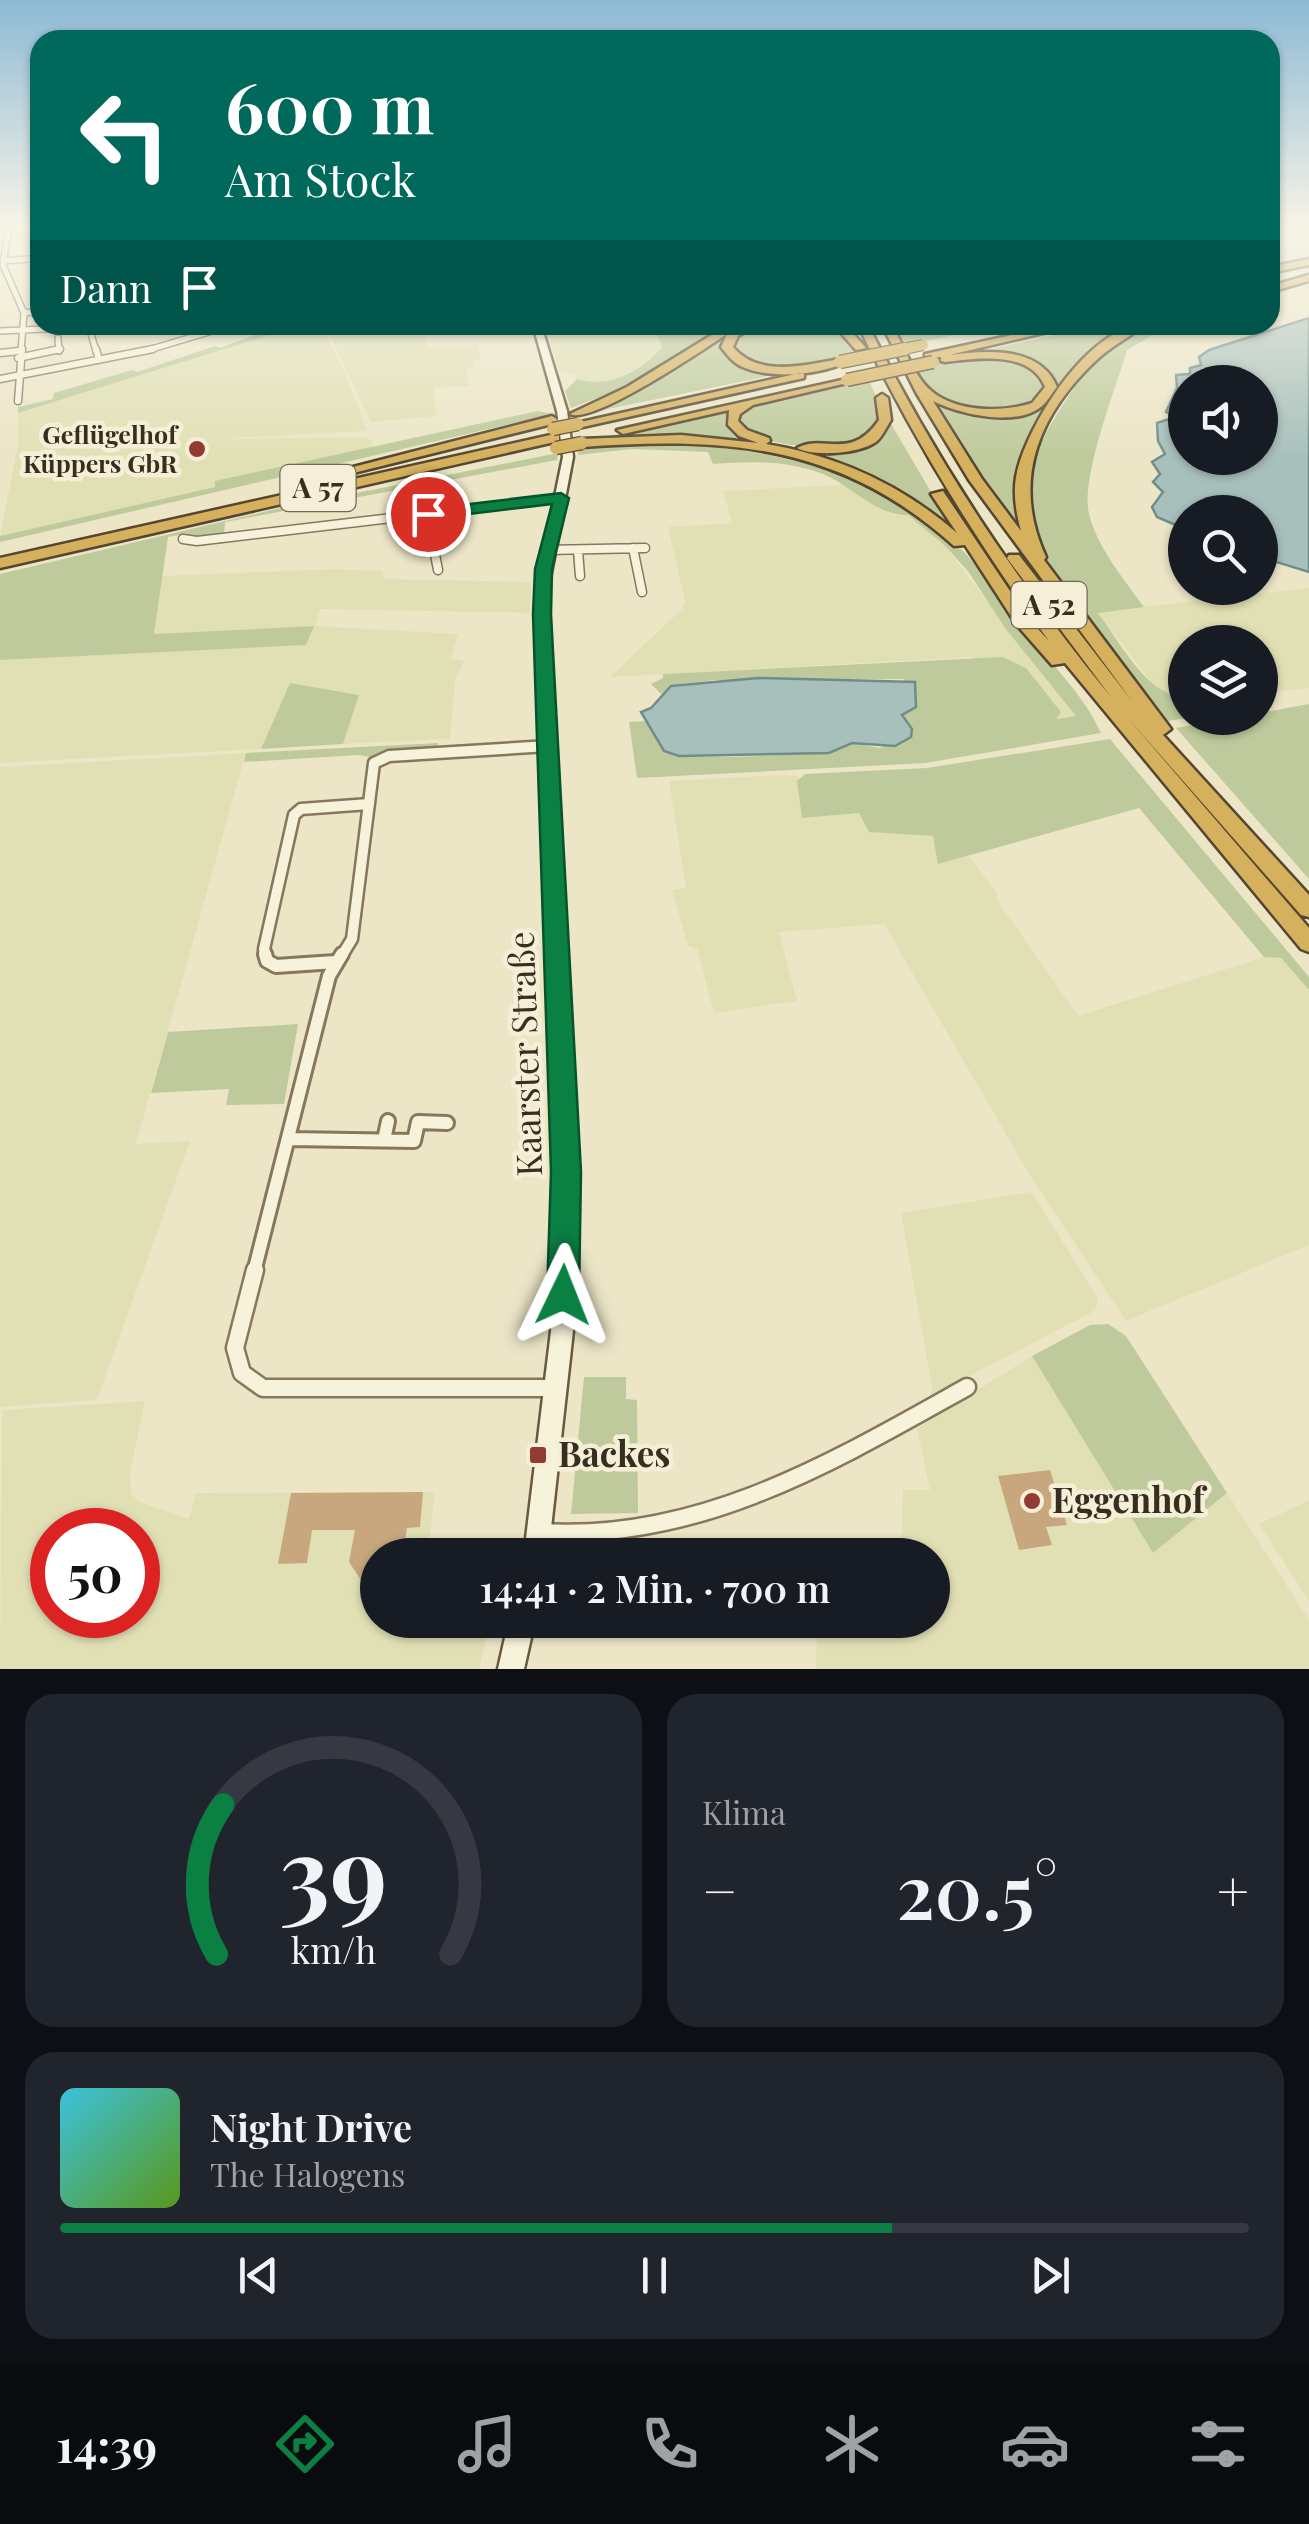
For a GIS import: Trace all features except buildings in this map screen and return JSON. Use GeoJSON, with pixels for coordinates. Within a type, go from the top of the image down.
{"type":"FeatureCollection","features":[{"type":"Feature","properties":{"kind":"highway"},"geometry":{"type":"LineString","coordinates":[[580,431],[631,390],[719,335]]}},
{"type":"Feature","properties":{"kind":"highway"},"geometry":{"type":"LineString","coordinates":[[732,335],[727,343],[728,351],[739,360],[782,370],[826,365],[843,371]]}},
{"type":"Feature","properties":{"kind":"highway"},"geometry":{"type":"LineString","coordinates":[[849,335],[860,348]]}},
{"type":"Feature","properties":{"kind":"highway"},"geometry":{"type":"LineString","coordinates":[[854,335],[882,398],[992,579]]}},
{"type":"Feature","properties":{"kind":"highway","name":"A 52"},"geometry":{"type":"LineString","coordinates":[[867,335],[910,421],[967,513],[1053,637],[1309,943]]}},
{"type":"Feature","properties":{"kind":"highway","name":"A 52"},"geometry":{"type":"LineString","coordinates":[[889,335],[923,419],[1010,554],[1115,690],[1223,817],[1309,909]]}},
{"type":"Feature","properties":{"kind":"highway"},"geometry":{"type":"LineString","coordinates":[[890,335],[976,480],[1124,674],[1223,817]]}},
{"type":"Feature","properties":{"kind":"highway"},"geometry":{"type":"LineString","coordinates":[[931,354],[976,335]]}},
{"type":"Feature","properties":{"kind":"highway"},"geometry":{"type":"LineString","coordinates":[[557,438],[1001,335]]}},
{"type":"Feature","properties":{"kind":"highway"},"geometry":{"type":"LineString","coordinates":[[728,392],[931,354],[1004,335]]}},
{"type":"Feature","properties":{"kind":"highway"},"geometry":{"type":"LineString","coordinates":[[1060,593],[1037,553],[1024,514],[1023,475],[1030,452],[1058,401],[1088,361],[1123,335]]}},
{"type":"Feature","properties":{"kind":"highway"},"geometry":{"type":"LineString","coordinates":[[916,381],[945,403],[986,412],[1032,408],[1043,401],[1052,387],[1042,371],[1015,359],[931,354]]}},
{"type":"Feature","properties":{"kind":"highway"},"geometry":{"type":"LineString","coordinates":[[83,542],[496,458],[580,431],[826,365]]}},
{"type":"Feature","properties":{"kind":"highway"},"geometry":{"type":"LineString","coordinates":[[843,371],[764,398],[734,412],[732,422],[736,428],[762,440],[834,450],[864,444],[879,434],[885,420],[882,398]]}},
{"type":"Feature","properties":{"kind":"highway"},"geometry":{"type":"LineString","coordinates":[[580,431],[764,398]]}},
{"type":"Feature","properties":{"kind":"highway"},"geometry":{"type":"LineString","coordinates":[[580,431],[759,448],[830,466],[914,504],[952,536],[992,579],[1039,641],[1133,737]]}},
{"type":"Feature","properties":{"kind":"highway","name":"A 57"},"geometry":{"type":"LineString","coordinates":[[2,556],[312,480],[557,438]]}},
{"type":"Feature","properties":{"kind":"highway","name":"A 57"},"geometry":{"type":"LineString","coordinates":[[2,556],[83,542],[557,438]]}},
{"type":"Feature","properties":{"kind":"main road","name":"Kaarster Straße"},"geometry":{"type":"LineString","coordinates":[[539,1538],[556,1388],[566,1172],[542,614],[547,550],[561,498],[557,438],[562,411],[540,335]]}},
{"type":"Feature","properties":{"kind":"main road"},"geometry":{"type":"LineString","coordinates":[[511,1669],[518,1638]]}},
{"type":"Feature","properties":{"kind":"street"},"geometry":{"type":"LineString","coordinates":[[18,303],[24,313],[18,401]]}},
{"type":"Feature","properties":{"kind":"street"},"geometry":{"type":"LineString","coordinates":[[24,313],[30,312]]}},
{"type":"Feature","properties":{"kind":"street"},"geometry":{"type":"LineString","coordinates":[[0,331],[30,329]]}},
{"type":"Feature","properties":{"kind":"street"},"geometry":{"type":"LineString","coordinates":[[93,335],[99,360]]}},
{"type":"Feature","properties":{"kind":"street"},"geometry":{"type":"LineString","coordinates":[[0,379],[99,360],[196,335]]}},
{"type":"Feature","properties":{"kind":"street"},"geometry":{"type":"LineString","coordinates":[[0,353],[60,351],[58,338]]}},
{"type":"Feature","properties":{"kind":"street"},"geometry":{"type":"LineString","coordinates":[[183,539],[197,541],[561,498]]}},
{"type":"Feature","properties":{"kind":"street"},"geometry":{"type":"LineString","coordinates":[[428,514],[438,570]]}},
{"type":"Feature","properties":{"kind":"street"},"geometry":{"type":"LineString","coordinates":[[633,548],[642,592]]}},
{"type":"Feature","properties":{"kind":"street"},"geometry":{"type":"LineString","coordinates":[[547,550],[645,548]]}},
{"type":"Feature","properties":{"kind":"street"},"geometry":{"type":"LineString","coordinates":[[578,550],[580,576]]}},
{"type":"Feature","properties":{"kind":"street"},"geometry":{"type":"LineString","coordinates":[[548,746],[389,756],[374,763],[352,939],[335,962],[238,1329],[236,1365],[243,1377],[263,1388],[556,1388]]}},
{"type":"Feature","properties":{"kind":"street"},"geometry":{"type":"LineString","coordinates":[[335,962],[276,966],[267,962],[264,950],[294,816],[301,809],[370,804]]}},
{"type":"Feature","properties":{"kind":"street"},"geometry":{"type":"LineString","coordinates":[[384,1140],[388,1120]]}},
{"type":"Feature","properties":{"kind":"street"},"geometry":{"type":"LineString","coordinates":[[290,1138],[414,1141],[418,1122],[446,1123]]}},
{"type":"Feature","properties":{"kind":"street"},"geometry":{"type":"LineString","coordinates":[[577,1538],[692,1516],[782,1484],[967,1387]]}},
{"type":"Feature","properties":{"kind":"green space"},"geometry":{"type":"Polygon","coordinates":[[[254,335],[270,335],[18,413],[18,407],[53,399],[54,393],[132,370],[137,372],[215,346],[220,348],[254,335]]]}},
{"type":"Feature","properties":{"kind":"green space"},"geometry":{"type":"Polygon","coordinates":[[[270,335],[326,335],[367,431],[215,439],[366,437],[373,441],[369,449],[216,481],[215,487],[0,536],[18,445],[18,413],[270,335]]]}},
{"type":"Feature","properties":{"kind":"green space"},"geometry":{"type":"Polygon","coordinates":[[[330,335],[425,335],[427,347],[478,345],[481,360],[473,361],[473,368],[466,368],[469,386],[433,388],[437,416],[371,422],[330,335]]]}},
{"type":"Feature","properties":{"kind":"green space"},"geometry":{"type":"Polygon","coordinates":[[[548,335],[658,335],[662,347],[614,382],[581,382],[574,375],[560,372],[548,335]]]}},
{"type":"Feature","properties":{"kind":"green space"},"geometry":{"type":"Polygon","coordinates":[[[658,335],[712,335],[623,388],[571,408],[565,391],[577,379],[601,382],[623,376],[662,347],[658,335]]]}},
{"type":"Feature","properties":{"kind":"green space"},"geometry":{"type":"Polygon","coordinates":[[[722,335],[734,335],[731,357],[788,372],[574,416],[603,406],[722,335]]]}},
{"type":"Feature","properties":{"kind":"green space"},"geometry":{"type":"Polygon","coordinates":[[[737,335],[841,335],[858,355],[793,367],[762,364],[732,348],[737,335]]]}},
{"type":"Feature","properties":{"kind":"green space"},"geometry":{"type":"Polygon","coordinates":[[[897,335],[954,335],[902,346],[897,335]]]}},
{"type":"Feature","properties":{"kind":"green space"},"geometry":{"type":"Polygon","coordinates":[[[1054,335],[1114,335],[1085,361],[1026,452],[1028,541],[999,504],[933,402],[1016,411],[1045,400],[1055,388],[1052,378],[1035,364],[977,352],[1054,335]]]}},
{"type":"Feature","properties":{"kind":"green space"},"geometry":{"type":"Polygon","coordinates":[[[1129,335],[1153,335],[1127,350],[1094,456],[1088,498],[1089,514],[1099,539],[1144,607],[1098,613],[1146,677],[1168,692],[1168,721],[1054,572],[1038,539],[1029,506],[1030,473],[1042,441],[1096,362],[1129,335]]]}},
{"type":"Feature","properties":{"kind":"green space"},"geometry":{"type":"Polygon","coordinates":[[[960,358],[998,358],[1021,363],[1039,376],[1046,387],[1015,407],[978,409],[942,396],[916,369],[960,358]]]}},
{"type":"Feature","properties":{"kind":"green space"},"geometry":{"type":"Polygon","coordinates":[[[868,379],[878,400],[878,426],[848,441],[828,445],[784,444],[749,431],[738,420],[751,405],[868,379]]]}},
{"type":"Feature","properties":{"kind":"green space"},"geometry":{"type":"Polygon","coordinates":[[[732,408],[726,415],[734,430],[750,441],[774,447],[801,449],[855,442],[877,433],[890,422],[951,526],[920,505],[803,455],[674,436],[610,436],[732,408]]]}},
{"type":"Feature","properties":{"kind":"green space"},"geometry":{"type":"Polygon","coordinates":[[[538,411],[553,414],[0,542],[0,536],[215,487],[215,481],[538,411]]]}},
{"type":"Feature","properties":{"kind":"green space"},"geometry":{"type":"Polygon","coordinates":[[[660,442],[742,451],[818,467],[889,497],[923,519],[974,563],[1018,624],[1074,689],[1101,733],[925,763],[637,778],[629,722],[648,721],[656,740],[679,756],[829,753],[852,743],[880,748],[912,729],[902,715],[908,710],[904,679],[715,680],[679,684],[661,694],[651,684],[663,678],[663,674],[1003,657],[1026,668],[1061,712],[1056,719],[1076,716],[1005,628],[968,571],[908,515],[885,511],[834,479],[796,466],[755,462],[713,464],[708,452],[632,449],[578,455],[579,450],[594,445],[660,442]]]}},
{"type":"Feature","properties":{"kind":"green space"},"geometry":{"type":"Polygon","coordinates":[[[558,453],[557,460],[225,522],[224,536],[168,537],[154,634],[314,626],[306,645],[0,660],[0,574],[276,509],[558,453]]]}},
{"type":"Feature","properties":{"kind":"green space"},"geometry":{"type":"Polygon","coordinates":[[[842,485],[893,515],[908,515],[943,544],[1076,716],[1055,719],[1060,711],[971,657],[610,677],[682,609],[685,601],[668,527],[732,523],[723,491],[842,485]]]}},
{"type":"Feature","properties":{"kind":"green space"},"geometry":{"type":"Polygon","coordinates":[[[333,569],[383,571],[383,579],[531,582],[530,613],[320,609],[315,626],[458,634],[451,659],[464,661],[455,681],[450,739],[343,744],[359,695],[290,683],[261,749],[0,763],[0,660],[306,645],[313,626],[154,634],[161,576],[333,569]]]}},
{"type":"Feature","properties":{"kind":"green space"},"geometry":{"type":"Polygon","coordinates":[[[1309,588],[1309,688],[1278,691],[1278,625],[1168,625],[1168,695],[1151,682],[1098,612],[1168,604],[1278,605],[1278,592],[1309,588]]]}},
{"type":"Feature","properties":{"kind":"green space"},"geometry":{"type":"Polygon","coordinates":[[[290,683],[359,695],[343,744],[261,749],[290,683]]]}},
{"type":"Feature","properties":{"kind":"green space"},"geometry":{"type":"Polygon","coordinates":[[[1309,704],[1309,879],[1182,735],[1278,735],[1278,710],[1309,704]]]}},
{"type":"Feature","properties":{"kind":"green space"},"geometry":{"type":"Polygon","coordinates":[[[1110,739],[1309,977],[1309,990],[1281,958],[1264,957],[1139,808],[938,864],[933,836],[869,832],[859,813],[802,818],[797,781],[805,774],[927,768],[1110,739]]]}},
{"type":"Feature","properties":{"kind":"green space"},"geometry":{"type":"Polygon","coordinates":[[[438,743],[437,750],[374,758],[359,755],[244,762],[246,753],[438,743]]]}},
{"type":"Feature","properties":{"kind":"green space"},"geometry":{"type":"Polygon","coordinates":[[[246,753],[136,1144],[190,1141],[97,1400],[0,1407],[0,767],[246,753]]]}},
{"type":"Feature","properties":{"kind":"green space"},"geometry":{"type":"Polygon","coordinates":[[[799,776],[803,818],[860,813],[869,832],[934,836],[938,864],[969,856],[1078,1016],[1264,957],[1281,958],[1309,990],[1309,1245],[1126,1321],[1029,1174],[884,924],[779,932],[797,1001],[714,1013],[697,949],[688,946],[672,890],[686,888],[669,781],[799,776]]]}},
{"type":"Feature","properties":{"kind":"green space"},"geometry":{"type":"Polygon","coordinates":[[[298,1024],[284,1104],[226,1105],[229,1089],[151,1093],[168,1032],[298,1024]]]}},
{"type":"Feature","properties":{"kind":"green space"},"geometry":{"type":"Polygon","coordinates":[[[1032,1192],[1098,1299],[1096,1310],[931,1396],[901,1213],[1032,1192]]]}},
{"type":"Feature","properties":{"kind":"green space"},"geometry":{"type":"Polygon","coordinates":[[[1108,1324],[1126,1336],[1227,1493],[1153,1553],[1032,1356],[1090,1325],[1108,1324]]]}},
{"type":"Feature","properties":{"kind":"green space"},"geometry":{"type":"Polygon","coordinates":[[[1032,1356],[1152,1552],[1227,1493],[1309,1620],[1309,1669],[816,1669],[817,1638],[950,1638],[950,1538],[902,1538],[903,1490],[930,1490],[917,1428],[1032,1356]]]}},
{"type":"Feature","properties":{"kind":"green space"},"geometry":{"type":"Polygon","coordinates":[[[584,1377],[626,1377],[626,1399],[637,1400],[638,1513],[571,1514],[584,1377]]]}},
{"type":"Feature","properties":{"kind":"green space"},"geometry":{"type":"Polygon","coordinates":[[[145,1401],[130,1473],[131,1494],[157,1508],[30,1508],[30,1638],[160,1638],[160,1509],[189,1519],[196,1493],[435,1492],[430,1538],[360,1538],[360,1638],[487,1638],[479,1669],[0,1669],[2,1410],[145,1401]]]}},
{"type":"Feature","properties":{"kind":"green space"},"geometry":{"type":"Polygon","coordinates":[[[1309,1500],[1309,1601],[1259,1524],[1309,1500]]]}},
{"type":"Feature","properties":{"kind":"water"},"geometry":{"type":"Polygon","coordinates":[[[1309,318],[1309,572],[1278,563],[1278,495],[1168,495],[1168,522],[1157,517],[1152,507],[1163,492],[1153,482],[1160,474],[1152,462],[1165,454],[1158,441],[1157,423],[1168,420],[1168,475],[1278,475],[1278,365],[1201,365],[1199,357],[1209,350],[1256,335],[1280,335],[1280,327],[1309,318]]]}},
{"type":"Feature","properties":{"kind":"water"},"geometry":{"type":"Polygon","coordinates":[[[758,678],[915,682],[916,707],[902,715],[912,729],[911,737],[895,746],[852,743],[829,753],[679,756],[664,751],[641,712],[651,708],[671,686],[758,678]]]}},
{"type":"Feature","properties":{"kind":"place","name":"Geflügelhof Küppers GbR"},"geometry":{"type":"Point","coordinates":[197,449]}},
{"type":"Feature","properties":{"kind":"place","name":"Backes"},"geometry":{"type":"Point","coordinates":[538,1455]}},
{"type":"Feature","properties":{"kind":"place","name":"Eggenhof"},"geometry":{"type":"Point","coordinates":[1032,1501]}},
{"type":"Feature","properties":{"kind":"route"},"geometry":{"type":"LineString","coordinates":[[428,514],[561,498],[547,550],[542,614],[566,1172],[563,1295]]}}]}
